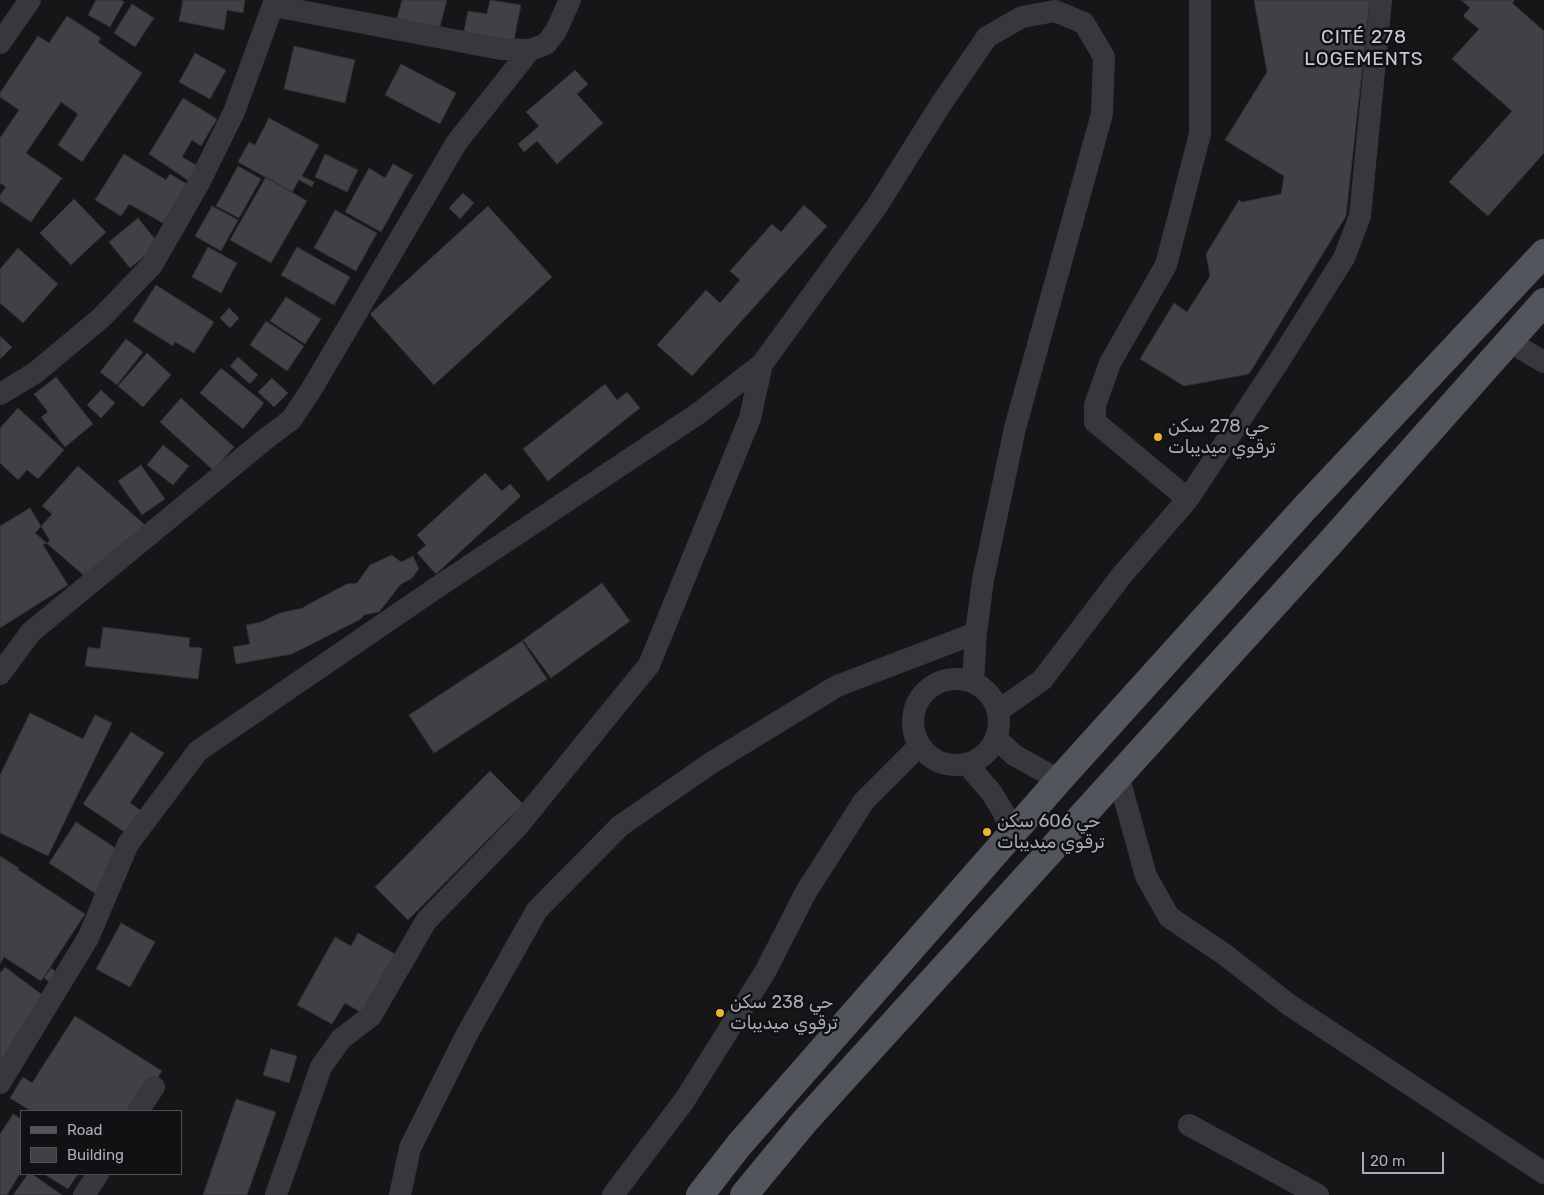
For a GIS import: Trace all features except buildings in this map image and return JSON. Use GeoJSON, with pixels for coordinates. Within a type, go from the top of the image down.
{"type":"FeatureCollection","features":[{"type":"Feature","properties":{"kind":"main road"},"geometry":{"type":"LineString","coordinates":[[700,1195],[739,1145],[1010,834],[1302,511],[1544,252]]}},
{"type":"Feature","properties":{"kind":"main road"},"geometry":{"type":"LineString","coordinates":[[744,1195],[805,1121],[1330,543],[1508,341],[1542,309]]}},
{"type":"Feature","properties":{"kind":"street"},"geometry":{"type":"LineString","coordinates":[[0,43],[30,0]]}},
{"type":"Feature","properties":{"kind":"street"},"geometry":{"type":"LineString","coordinates":[[0,394],[35,373],[101,318],[152,265],[199,183],[234,112],[275,3],[501,49],[530,50],[546,44],[556,32],[570,0]]}},
{"type":"Feature","properties":{"kind":"street"},"geometry":{"type":"LineString","coordinates":[[1188,499],[1095,422],[1095,405],[1110,363],[1166,264],[1200,134],[1200,0]]}},
{"type":"Feature","properties":{"kind":"street"},"geometry":{"type":"LineString","coordinates":[[998,711],[1042,680],[1122,575],[1188,499],[1282,358],[1344,258],[1360,216],[1380,0]]}},
{"type":"Feature","properties":{"kind":"street"},"geometry":{"type":"LineString","coordinates":[[0,1083],[88,938],[128,844],[198,751],[433,590],[699,413],[762,364],[877,206],[941,104],[987,37],[1022,17],[1055,10],[1084,23],[1104,57],[1102,114],[1015,428],[991,538],[976,633],[973,682]]}},
{"type":"Feature","properties":{"kind":"street"},"geometry":{"type":"LineString","coordinates":[[0,674],[31,632],[260,443],[291,420],[311,390],[457,142],[530,50]]}},
{"type":"Feature","properties":{"kind":"street"},"geometry":{"type":"LineString","coordinates":[[1508,341],[1544,362]]}},
{"type":"Feature","properties":{"kind":"street"},"geometry":{"type":"LineString","coordinates":[[276,1195],[321,1067],[340,1040],[371,1016],[426,921],[517,827],[649,665],[750,418],[762,364]]}},
{"type":"Feature","properties":{"kind":"street"},"geometry":{"type":"LineString","coordinates":[[400,1195],[410,1148],[466,1034],[537,910],[620,826],[712,763],[836,686],[976,633]]}},
{"type":"Feature","properties":{"kind":"street"},"geometry":{"type":"LineString","coordinates":[[959,679],[973,682],[984,688],[993,699],[998,711],[999,725],[996,738],[984,754],[967,764],[953,765],[940,762],[929,755],[920,745],[915,732],[913,719],[916,706],[924,694],[934,685],[946,680],[959,679]]}},
{"type":"Feature","properties":{"kind":"street"},"geometry":{"type":"LineString","coordinates":[[996,738],[1014,755],[1059,780]]}},
{"type":"Feature","properties":{"kind":"street"},"geometry":{"type":"LineString","coordinates":[[613,1195],[689,1092],[765,972],[806,892],[864,801],[920,745]]}},
{"type":"Feature","properties":{"kind":"street"},"geometry":{"type":"LineString","coordinates":[[967,764],[992,792],[1004,812],[1010,834]]}},
{"type":"Feature","properties":{"kind":"street"},"geometry":{"type":"LineString","coordinates":[[1118,775],[1146,876],[1169,917],[1224,954],[1288,1004],[1544,1173]]}},
{"type":"Feature","properties":{"kind":"street"},"geometry":{"type":"LineString","coordinates":[[139,1110],[154,1087]]}},
{"type":"Feature","properties":{"kind":"street"},"geometry":{"type":"LineString","coordinates":[[1189,1125],[1318,1195]]}},
{"type":"Feature","properties":{"kind":"street"},"geometry":{"type":"LineString","coordinates":[[84,1195],[97,1175]]}},
{"type":"Feature","properties":{"kind":"place","name":"حي 278 سكن ترقوي ميديبات"},"geometry":{"type":"Point","coordinates":[1158,437]}},
{"type":"Feature","properties":{"kind":"place","name":"حي 606 سكن ترقوي ميديبات"},"geometry":{"type":"Point","coordinates":[987,832]}},
{"type":"Feature","properties":{"kind":"place","name":"حي 238 سكن ترقوي ميديبات"},"geometry":{"type":"Point","coordinates":[720,1013]}},
{"type":"Feature","properties":{"kind":"district","name":"CITÉ 278 LOGEMENTS"},"geometry":{"type":"Point","coordinates":[1364,49]}}]}
